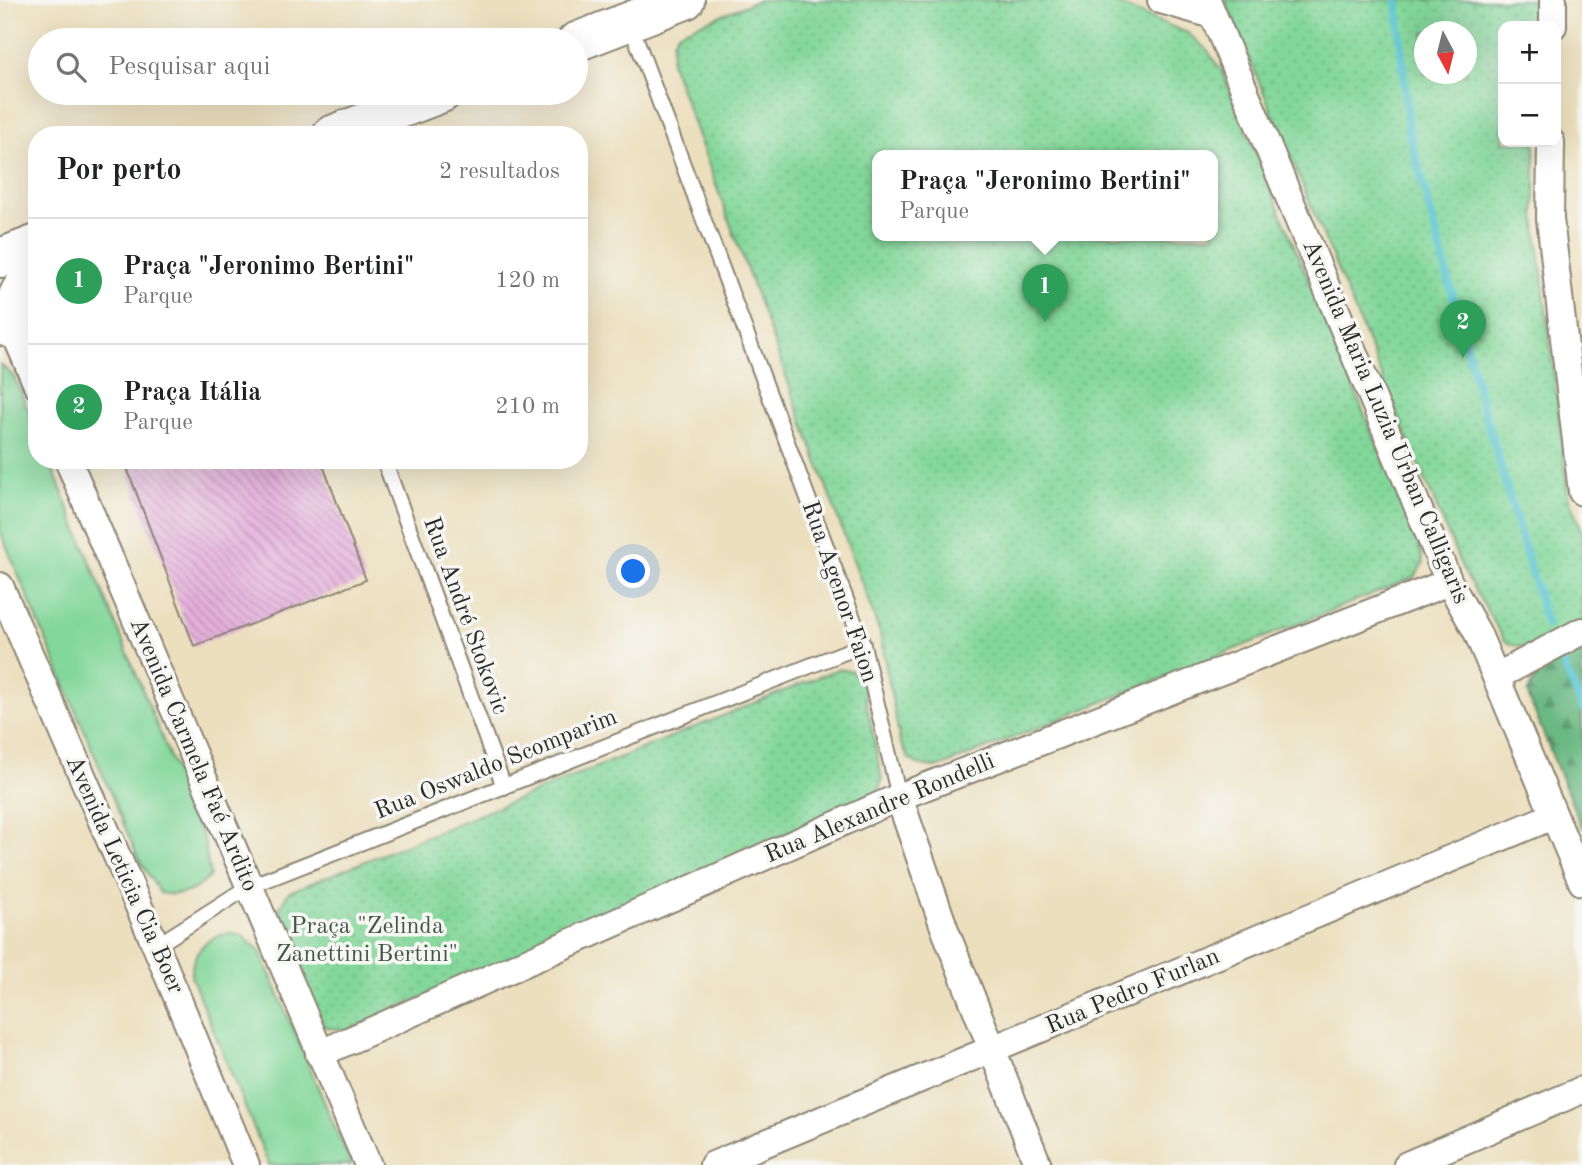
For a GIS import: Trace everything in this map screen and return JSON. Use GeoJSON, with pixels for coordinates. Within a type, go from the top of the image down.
{"type":"FeatureCollection","features":[{"type":"Feature","properties":{"kind":"main road"},"geometry":{"type":"LineString","coordinates":[[588,37],[685,0]]}},
{"type":"Feature","properties":{"kind":"main road"},"geometry":{"type":"LineString","coordinates":[[356,126],[411,105]]}},
{"type":"Feature","properties":{"kind":"main road"},"geometry":{"type":"LineString","coordinates":[[0,258],[28,247]]}},
{"type":"Feature","properties":{"kind":"main road"},"geometry":{"type":"LineString","coordinates":[[6,327],[20,289],[28,281]]}},
{"type":"Feature","properties":{"kind":"street"},"geometry":{"type":"LineString","coordinates":[[1161,0],[1210,8]]}},
{"type":"Feature","properties":{"kind":"street"},"geometry":{"type":"LineString","coordinates":[[1553,0],[1553,21]]}},
{"type":"Feature","properties":{"kind":"street","name":"Avenida Maria Luzia Urban Calligaris"},"geometry":{"type":"LineString","coordinates":[[1210,8],[1449,582],[1478,632],[1582,882]]}},
{"type":"Feature","properties":{"kind":"street"},"geometry":{"type":"LineString","coordinates":[[1551,147],[1550,219],[1582,492]]}},
{"type":"Feature","properties":{"kind":"street"},"geometry":{"type":"LineString","coordinates":[[6,327],[28,368]]}},
{"type":"Feature","properties":{"kind":"street"},"geometry":{"type":"LineString","coordinates":[[1565,346],[1582,368]]}},
{"type":"Feature","properties":{"kind":"street","name":"Avenida Carmela Faé Ardito"},"geometry":{"type":"LineString","coordinates":[[72,469],[368,1165]]}},
{"type":"Feature","properties":{"kind":"street","name":"Rua Alexandre Rondelli"},"geometry":{"type":"LineString","coordinates":[[319,1054],[899,797],[1449,582]]}},
{"type":"Feature","properties":{"kind":"street","name":"Avenida Leticia Cia Boer"},"geometry":{"type":"LineString","coordinates":[[0,586],[156,946],[246,1165]]}},
{"type":"Feature","properties":{"kind":"street"},"geometry":{"type":"LineString","coordinates":[[1496,677],[1582,631]]}},
{"type":"Feature","properties":{"kind":"street","name":"Rua Agenor Faion"},"geometry":{"type":"LineString","coordinates":[[899,797],[992,1051],[1038,1165]]}},
{"type":"Feature","properties":{"kind":"street","name":"Rua Pedro Furlan"},"geometry":{"type":"LineString","coordinates":[[713,1165],[1553,817]]}},
{"type":"Feature","properties":{"kind":"street"},"geometry":{"type":"LineString","coordinates":[[1407,1165],[1582,1090]]}},
{"type":"Feature","properties":{"kind":"lane","name":"Rua Agenor Faion"},"geometry":{"type":"LineString","coordinates":[[629,21],[863,645],[899,797]]}},
{"type":"Feature","properties":{"kind":"lane","name":"Rua André Stokovic"},"geometry":{"type":"LineString","coordinates":[[387,469],[503,787]]}},
{"type":"Feature","properties":{"kind":"lane","name":"Rua Oswaldo Scomparim"},"geometry":{"type":"LineString","coordinates":[[156,946],[248,887],[863,645]]}},
{"type":"Feature","properties":{"kind":"green space"},"geometry":{"type":"Polygon","coordinates":[[[759,0],[1107,0],[1188,33],[1207,50],[1222,72],[1420,548],[1423,563],[1415,577],[937,768],[909,759],[900,742],[880,633],[671,62],[673,41],[679,32],[759,0]]]}},
{"type":"Feature","properties":{"kind":"green space"},"geometry":{"type":"Polygon","coordinates":[[[1225,0],[1534,0],[1534,21],[1498,21],[1498,147],[1535,147],[1535,216],[1569,500],[1582,530],[1582,623],[1533,645],[1514,645],[1505,641],[1463,570],[1225,0]]]}},
{"type":"Feature","properties":{"kind":"green space"},"geometry":{"type":"Polygon","coordinates":[[[0,364],[14,377],[28,410],[28,469],[53,469],[204,841],[210,876],[200,886],[188,892],[160,893],[138,858],[0,531],[0,364]]]}},
{"type":"Feature","properties":{"kind":"green space"},"geometry":{"type":"Polygon","coordinates":[[[1582,650],[1582,829],[1527,693],[1540,670],[1582,650]]]}},
{"type":"Feature","properties":{"kind":"green space","name":"Praça \"Zelinda Zanettini Bertini\""},"geometry":{"type":"Polygon","coordinates":[[[838,669],[852,671],[862,681],[882,779],[878,794],[349,1030],[329,1028],[320,1023],[280,924],[280,907],[289,892],[838,669]]]}},
{"type":"Feature","properties":{"kind":"green space"},"geometry":{"type":"Polygon","coordinates":[[[228,933],[241,935],[260,951],[351,1165],[269,1165],[191,976],[194,959],[201,947],[213,938],[228,933]]]}},
{"type":"Feature","properties":{"kind":"building"},"geometry":{"type":"Polygon","coordinates":[[[127,469],[324,469],[366,580],[194,646],[127,469]]]}},
{"type":"Feature","properties":{"kind":"waterway"},"geometry":{"type":"LineString","coordinates":[[1397,0],[1409,131],[1475,379],[1547,625]]}},
{"type":"Feature","properties":{"kind":"waterway"},"geometry":{"type":"LineString","coordinates":[[1564,666],[1582,707]]}},
{"type":"Feature","properties":{"kind":"place","name":"Praça \"Jeronimo Bertini\""},"geometry":{"type":"Point","coordinates":[1045,322]}},
{"type":"Feature","properties":{"kind":"place","name":"Praça Itália"},"geometry":{"type":"Point","coordinates":[1463,358]}}]}
